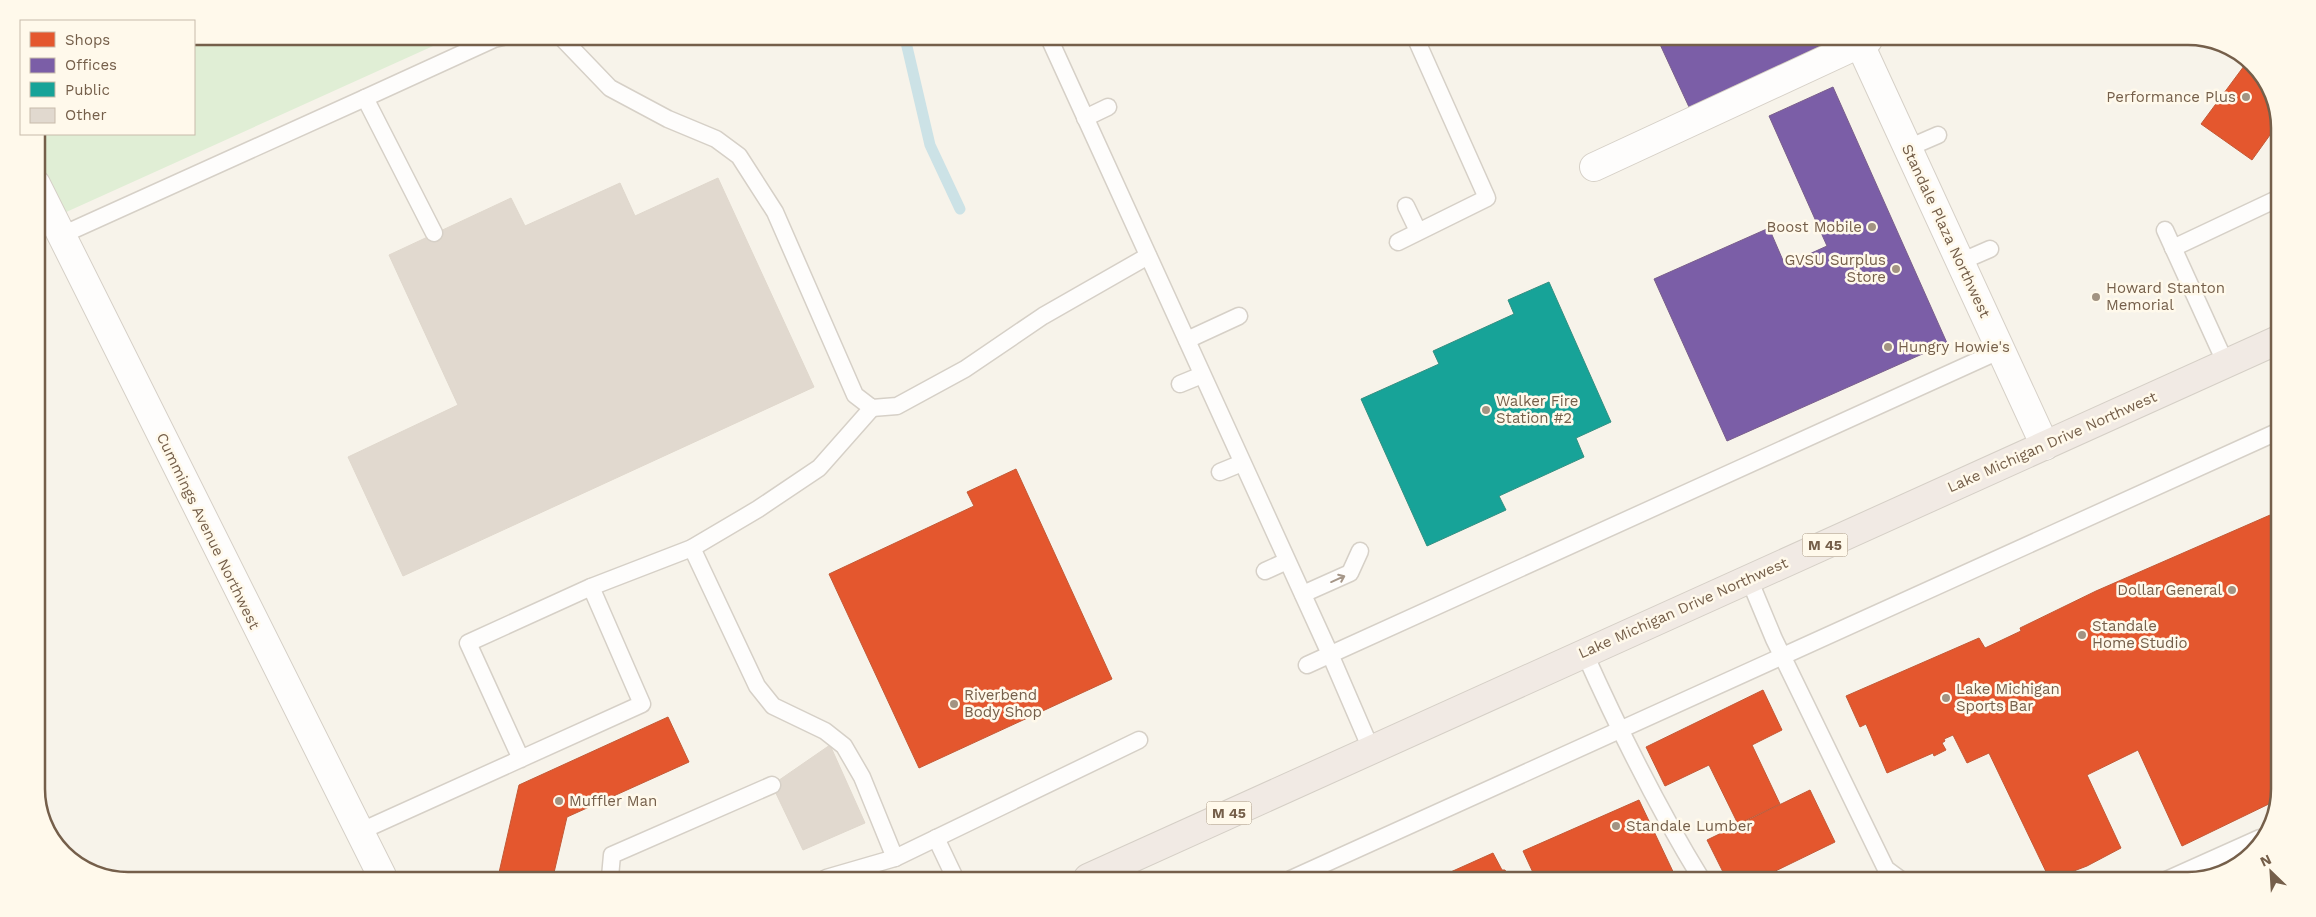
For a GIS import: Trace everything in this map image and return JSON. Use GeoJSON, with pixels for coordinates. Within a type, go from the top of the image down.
{"type":"FeatureCollection","features":[{"type":"Feature","properties":{"kind":"highway","name":"Lake Michigan Drive Northwest"},"geometry":{"type":"LineString","coordinates":[[1101,872],[1584,652],[2271,343]]}},
{"type":"Feature","properties":{"kind":"street","name":"Standale Plaza Northwest"},"geometry":{"type":"LineString","coordinates":[[1588,161],[1855,45]]}},
{"type":"Feature","properties":{"kind":"street","name":"Standale Plaza Northwest"},"geometry":{"type":"LineString","coordinates":[[1863,45],[1908,148],[2045,446]]}},
{"type":"Feature","properties":{"kind":"street","name":"Cummings Avenue Northwest"},"geometry":{"type":"LineString","coordinates":[[45,202],[380,872]]}},
{"type":"Feature","properties":{"kind":"lane"},"geometry":{"type":"LineString","coordinates":[[62,235],[481,45]]}},
{"type":"Feature","properties":{"kind":"lane"},"geometry":{"type":"LineString","coordinates":[[569,45],[610,88],[668,119],[716,139],[739,156],[775,212],[855,395],[872,408],[897,406],[965,369],[1043,316],[1148,256]]}},
{"type":"Feature","properties":{"kind":"lane"},"geometry":{"type":"LineString","coordinates":[[1052,45],[1303,594],[1371,749]]}},
{"type":"Feature","properties":{"kind":"lane"},"geometry":{"type":"LineString","coordinates":[[1398,242],[1487,198],[1419,45]]}},
{"type":"Feature","properties":{"kind":"lane"},"geometry":{"type":"LineString","coordinates":[[365,98],[434,233]]}},
{"type":"Feature","properties":{"kind":"lane"},"geometry":{"type":"LineString","coordinates":[[1085,118],[1108,107]]}},
{"type":"Feature","properties":{"kind":"lane"},"geometry":{"type":"LineString","coordinates":[[1908,148],[1938,135]]}},
{"type":"Feature","properties":{"kind":"lane"},"geometry":{"type":"LineString","coordinates":[[2173,248],[2271,202]]}},
{"type":"Feature","properties":{"kind":"lane"},"geometry":{"type":"LineString","coordinates":[[1406,206],[1418,231]]}},
{"type":"Feature","properties":{"kind":"lane"},"geometry":{"type":"LineString","coordinates":[[2165,230],[2226,364]]}},
{"type":"Feature","properties":{"kind":"lane"},"geometry":{"type":"LineString","coordinates":[[1960,262],[1990,249]]}},
{"type":"Feature","properties":{"kind":"lane"},"geometry":{"type":"LineString","coordinates":[[1187,340],[1239,316]]}},
{"type":"Feature","properties":{"kind":"lane"},"geometry":{"type":"LineString","coordinates":[[1307,664],[2001,350]]}},
{"type":"Feature","properties":{"kind":"lane"},"geometry":{"type":"LineString","coordinates":[[1180,384],[1202,375]]}},
{"type":"Feature","properties":{"kind":"lane"},"geometry":{"type":"LineString","coordinates":[[521,759],[468,643],[591,587],[692,548],[758,509],[819,468],[872,408]]}},
{"type":"Feature","properties":{"kind":"lane"},"geometry":{"type":"LineString","coordinates":[[1306,872],[2271,435]]}},
{"type":"Feature","properties":{"kind":"lane"},"geometry":{"type":"LineString","coordinates":[[1220,472],[1242,463]]}},
{"type":"Feature","properties":{"kind":"lane"},"geometry":{"type":"LineString","coordinates":[[692,548],[757,686],[773,706],[825,731],[844,746],[862,776],[895,858]]}},
{"type":"Feature","properties":{"kind":"lane"},"geometry":{"type":"LineString","coordinates":[[1303,594],[1350,573],[1360,551]]}},
{"type":"Feature","properties":{"kind":"lane"},"geometry":{"type":"LineString","coordinates":[[1265,571],[1287,561]]}},
{"type":"Feature","properties":{"kind":"lane"},"geometry":{"type":"LineString","coordinates":[[1749,579],[1782,656],[1886,869],[1890,872]]}},
{"type":"Feature","properties":{"kind":"lane"},"geometry":{"type":"LineString","coordinates":[[359,832],[642,704],[591,587]]}},
{"type":"Feature","properties":{"kind":"lane"},"geometry":{"type":"LineString","coordinates":[[1584,652],[1619,730],[1678,842],[1697,872]]}},
{"type":"Feature","properties":{"kind":"lane"},"geometry":{"type":"LineString","coordinates":[[847,872],[895,858],[1139,740]]}},
{"type":"Feature","properties":{"kind":"lane"},"geometry":{"type":"LineString","coordinates":[[610,872],[612,855],[772,786]]}},
{"type":"Feature","properties":{"kind":"lane"},"geometry":{"type":"LineString","coordinates":[[936,838],[952,872]]}},
{"type":"Feature","properties":{"kind":"lane"},"geometry":{"type":"LineString","coordinates":[[2184,872],[2253,841]]}},
{"type":"Feature","properties":{"kind":"green space"},"geometry":{"type":"Polygon","coordinates":[[[195,45],[435,45],[53,218],[45,202],[45,135],[195,135],[195,45]]]}},
{"type":"Feature","properties":{"kind":"building: Shops","name":"Performance Plus"},"geometry":{"type":"Polygon","coordinates":[[[2244,66],[2254,77],[2265,96],[2271,122],[2271,134],[2252,160],[2201,124],[2244,66]]]}},
{"type":"Feature","properties":{"kind":"building: Shops"},"geometry":{"type":"Polygon","coordinates":[[[1016,469],[1112,679],[919,768],[829,574],[974,506],[967,492],[1016,469]]]}},
{"type":"Feature","properties":{"kind":"building: Shops"},"geometry":{"type":"Polygon","coordinates":[[[2271,515],[2271,789],[2269,804],[2182,846],[2138,750],[2087,775],[2121,848],[2071,872],[2046,872],[1989,753],[1967,763],[1953,735],[1944,739],[1945,741],[1942,743],[1946,750],[1934,756],[1933,753],[1887,773],[1866,724],[1860,727],[1846,696],[1979,638],[1985,648],[2021,631],[2020,628],[2096,591],[2271,515]]]}},
{"type":"Feature","properties":{"kind":"building: Shops"},"geometry":{"type":"Polygon","coordinates":[[[1763,690],[1782,730],[1752,745],[1780,804],[1738,824],[1709,765],[1665,786],[1646,747],[1763,690]]]}},
{"type":"Feature","properties":{"kind":"building: Shops","name":"Muffler Man"},"geometry":{"type":"Polygon","coordinates":[[[668,717],[689,762],[567,817],[554,872],[499,872],[519,785],[668,717]]]}},
{"type":"Feature","properties":{"kind":"building: Shops"},"geometry":{"type":"Polygon","coordinates":[[[1810,790],[1835,842],[1773,872],[1723,872],[1707,840],[1810,790]]]}},
{"type":"Feature","properties":{"kind":"building: Shops","name":"Standale Lumber"},"geometry":{"type":"Polygon","coordinates":[[[1639,800],[1673,872],[1533,872],[1523,851],[1639,800]]]}},
{"type":"Feature","properties":{"kind":"building: Shops"},"geometry":{"type":"Polygon","coordinates":[[[1493,853],[1502,870],[1506,872],[1451,872],[1493,853]]]}},
{"type":"Feature","properties":{"kind":"building: Offices"},"geometry":{"type":"Polygon","coordinates":[[[1660,45],[1823,45],[1689,107],[1660,45]]]}},
{"type":"Feature","properties":{"kind":"building: Offices"},"geometry":{"type":"Polygon","coordinates":[[[1833,87],[1947,343],[1727,441],[1654,279],[1769,228],[1785,265],[1827,246],[1769,116],[1833,87]]]}},
{"type":"Feature","properties":{"kind":"building: Public","name":"Walker Fire Station #2"},"geometry":{"type":"Polygon","coordinates":[[[1549,282],[1611,422],[1576,438],[1584,457],[1499,496],[1506,510],[1427,546],[1361,399],[1439,364],[1433,351],[1514,314],[1508,300],[1549,282]]]}},
{"type":"Feature","properties":{"kind":"building: Other"},"geometry":{"type":"Polygon","coordinates":[[[718,178],[814,387],[403,576],[348,457],[458,405],[389,255],[511,198],[525,226],[620,183],[635,216],[718,178]]]}},
{"type":"Feature","properties":{"kind":"building: Other"},"geometry":{"type":"Polygon","coordinates":[[[830,745],[865,823],[803,850],[772,785],[830,745]]]}},
{"type":"Feature","properties":{"kind":"waterway"},"geometry":{"type":"LineString","coordinates":[[907,45],[930,145],[960,209]]}},
{"type":"Feature","properties":{"kind":"place","name":"Performance Plus"},"geometry":{"type":"Point","coordinates":[2246,97]}},
{"type":"Feature","properties":{"kind":"place","name":"Boost Mobile"},"geometry":{"type":"Point","coordinates":[1872,227]}},
{"type":"Feature","properties":{"kind":"place","name":"GVSU Surplus Store"},"geometry":{"type":"Point","coordinates":[1896,269]}},
{"type":"Feature","properties":{"kind":"place","name":"Howard Stanton Memorial"},"geometry":{"type":"Point","coordinates":[2096,297]}},
{"type":"Feature","properties":{"kind":"place","name":"Hungry Howie's"},"geometry":{"type":"Point","coordinates":[1888,347]}},
{"type":"Feature","properties":{"kind":"place","name":"Walker Fire Station #2"},"geometry":{"type":"Point","coordinates":[1486,410]}},
{"type":"Feature","properties":{"kind":"place","name":"Dollar General"},"geometry":{"type":"Point","coordinates":[2232,590]}},
{"type":"Feature","properties":{"kind":"place","name":"Standale Home Studio"},"geometry":{"type":"Point","coordinates":[2082,635]}},
{"type":"Feature","properties":{"kind":"place","name":"Lake Michigan Sports Bar"},"geometry":{"type":"Point","coordinates":[1946,698]}},
{"type":"Feature","properties":{"kind":"place","name":"Riverbend Body Shop"},"geometry":{"type":"Point","coordinates":[954,704]}},
{"type":"Feature","properties":{"kind":"place","name":"Muffler Man"},"geometry":{"type":"Point","coordinates":[559,801]}},
{"type":"Feature","properties":{"kind":"place","name":"Standale Lumber"},"geometry":{"type":"Point","coordinates":[1616,826]}}]}
